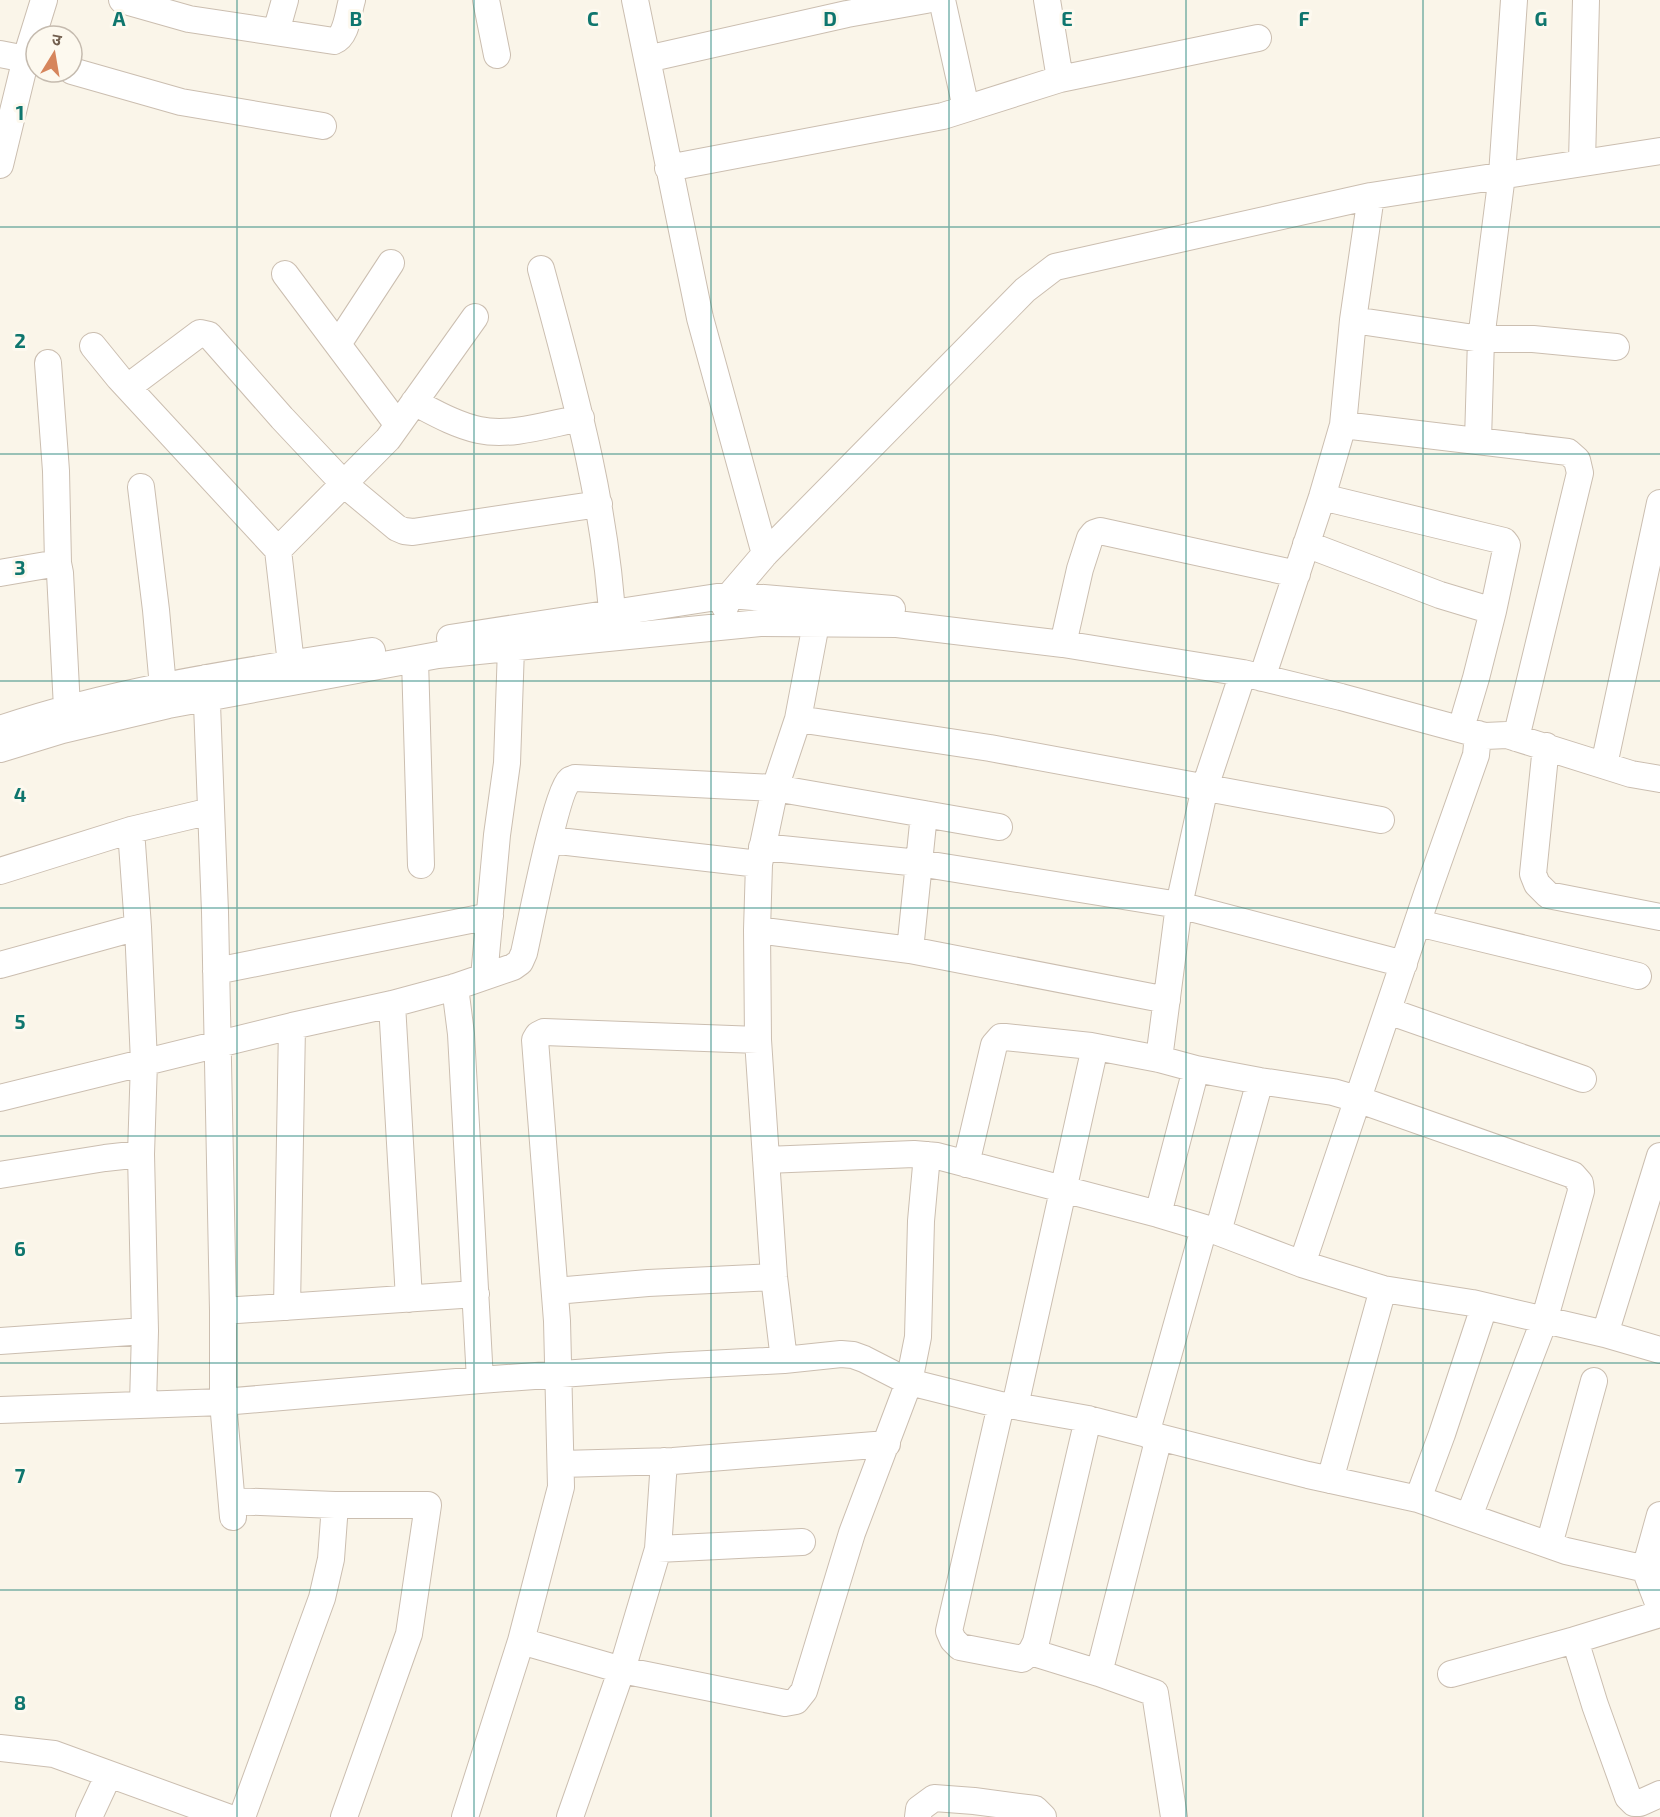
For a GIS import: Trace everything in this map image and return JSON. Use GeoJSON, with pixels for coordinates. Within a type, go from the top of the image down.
{"type":"FeatureCollection","features":[{"type":"Feature","properties":{"kind":"street"},"geometry":{"type":"LineString","coordinates":[[39,24],[44,0]]}},
{"type":"Feature","properties":{"kind":"street"},"geometry":{"type":"LineString","coordinates":[[122,0],[178,8],[276,32],[333,41],[340,39],[343,33],[352,0]]}},
{"type":"Feature","properties":{"kind":"street"},"geometry":{"type":"LineString","coordinates":[[276,32],[285,0]]}},
{"type":"Feature","properties":{"kind":"street"},"geometry":{"type":"LineString","coordinates":[[486,0],[497,55]]}},
{"type":"Feature","properties":{"kind":"street"},"geometry":{"type":"LineString","coordinates":[[635,0],[700,318],[765,554]]}},
{"type":"Feature","properties":{"kind":"street"},"geometry":{"type":"LineString","coordinates":[[647,59],[926,0]]}},
{"type":"Feature","properties":{"kind":"street"},"geometry":{"type":"LineString","coordinates":[[942,0],[966,108]]}},
{"type":"Feature","properties":{"kind":"street"},"geometry":{"type":"LineString","coordinates":[[1047,0],[1060,79]]}},
{"type":"Feature","properties":{"kind":"street"},"geometry":{"type":"LineString","coordinates":[[1478,440],[1481,339],[1502,175],[1514,0]]}},
{"type":"Feature","properties":{"kind":"street"},"geometry":{"type":"LineString","coordinates":[[1582,162],[1586,0]]}},
{"type":"Feature","properties":{"kind":"street"},"geometry":{"type":"LineString","coordinates":[[668,168],[943,116],[1060,79],[1258,38]]}},
{"type":"Feature","properties":{"kind":"street"},"geometry":{"type":"LineString","coordinates":[[0,54],[24,59]]}},
{"type":"Feature","properties":{"kind":"street"},"geometry":{"type":"LineString","coordinates":[[84,74],[181,102],[322,126]]}},
{"type":"Feature","properties":{"kind":"street"},"geometry":{"type":"LineString","coordinates":[[0,165],[24,84]]}},
{"type":"Feature","properties":{"kind":"street"},"geometry":{"type":"LineString","coordinates":[[716,627],[730,595],[765,554],[1025,290],[1054,267],[1371,196],[1660,151]]}},
{"type":"Feature","properties":{"kind":"street"},"geometry":{"type":"LineString","coordinates":[[1159,1059],[1179,905],[1205,787],[1297,574],[1343,425],[1353,320],[1371,196]]}},
{"type":"Feature","properties":{"kind":"street"},"geometry":{"type":"LineString","coordinates":[[338,344],[391,263]]}},
{"type":"Feature","properties":{"kind":"street"},"geometry":{"type":"LineString","coordinates":[[541,269],[581,418],[599,504],[613,625]]}},
{"type":"Feature","properties":{"kind":"street"},"geometry":{"type":"LineString","coordinates":[[285,274],[398,425]]}},
{"type":"Feature","properties":{"kind":"street"},"geometry":{"type":"LineString","coordinates":[[278,550],[388,439],[475,317]]}},
{"type":"Feature","properties":{"kind":"street"},"geometry":{"type":"LineString","coordinates":[[1353,320],[1481,339],[1533,339],[1616,347]]}},
{"type":"Feature","properties":{"kind":"street"},"geometry":{"type":"LineString","coordinates":[[128,387],[200,333],[209,335],[344,484],[397,528],[404,531],[413,532],[599,504]]}},
{"type":"Feature","properties":{"kind":"street"},"geometry":{"type":"LineString","coordinates":[[93,346],[278,550],[291,664]]}},
{"type":"Feature","properties":{"kind":"street"},"geometry":{"type":"LineString","coordinates":[[48,363],[56,471],[58,563],[67,708]]}},
{"type":"Feature","properties":{"kind":"street"},"geometry":{"type":"LineString","coordinates":[[414,402],[454,422],[481,430],[509,432],[581,418]]}},
{"type":"Feature","properties":{"kind":"street"},"geometry":{"type":"LineString","coordinates":[[1343,425],[1568,452],[1577,460],[1580,473],[1511,736]]}},
{"type":"Feature","properties":{"kind":"street"},"geometry":{"type":"LineString","coordinates":[[141,487],[163,687]]}},
{"type":"Feature","properties":{"kind":"street"},"geometry":{"type":"LineString","coordinates":[[1302,1264],[1476,755],[1472,724],[1476,678],[1507,549],[1504,541],[1322,497]]}},
{"type":"Feature","properties":{"kind":"street"},"geometry":{"type":"LineString","coordinates":[[1604,765],[1660,503]]}},
{"type":"Feature","properties":{"kind":"street"},"geometry":{"type":"LineString","coordinates":[[1064,637],[1090,538],[1094,533],[1100,531],[1297,574]]}},
{"type":"Feature","properties":{"kind":"street"},"geometry":{"type":"LineString","coordinates":[[1306,544],[1440,595],[1493,611]]}},
{"type":"Feature","properties":{"kind":"street"},"geometry":{"type":"LineString","coordinates":[[0,573],[58,563]]}},
{"type":"Feature","properties":{"kind":"street"},"geometry":{"type":"LineString","coordinates":[[0,729],[49,712],[163,687],[206,688],[511,648],[730,595],[818,613],[1221,653],[1257,671],[1342,680],[1472,724],[1491,723],[1511,736],[1631,774],[1660,779]]}},
{"type":"Feature","properties":{"kind":"street"},"geometry":{"type":"LineString","coordinates":[[0,750],[62,730],[168,705],[206,688],[291,664],[613,625],[716,627],[760,623],[818,613]]}},
{"type":"Feature","properties":{"kind":"street"},"geometry":{"type":"LineString","coordinates":[[784,1360],[774,1277],[758,1040],[757,930],[760,855],[775,788],[798,719],[818,613]]}},
{"type":"Feature","properties":{"kind":"street"},"geometry":{"type":"LineString","coordinates":[[484,977],[497,835],[507,764],[511,648]]}},
{"type":"Feature","properties":{"kind":"street"},"geometry":{"type":"LineString","coordinates":[[415,660],[421,865]]}},
{"type":"Feature","properties":{"kind":"street"},"geometry":{"type":"LineString","coordinates":[[206,688],[216,971],[223,1402],[233,1509],[335,1505],[428,1505],[409,1634],[344,1817]]}},
{"type":"Feature","properties":{"kind":"street"},"geometry":{"type":"LineString","coordinates":[[798,719],[990,748],[1381,820]]}},
{"type":"Feature","properties":{"kind":"street"},"geometry":{"type":"LineString","coordinates":[[1546,747],[1533,874],[1537,884],[1548,895],[1660,917]]}},
{"type":"Feature","properties":{"kind":"street"},"geometry":{"type":"LineString","coordinates":[[0,1098],[292,1026],[392,1004],[455,987],[513,967],[520,962],[524,953],[564,790],[570,780],[575,778],[775,788],[999,827]]}},
{"type":"Feature","properties":{"kind":"street"},"geometry":{"type":"LineString","coordinates":[[0,871],[131,830],[211,811]]}},
{"type":"Feature","properties":{"kind":"street"},"geometry":{"type":"LineString","coordinates":[[909,950],[924,814]]}},
{"type":"Feature","properties":{"kind":"street"},"geometry":{"type":"LineString","coordinates":[[131,830],[144,1062],[141,1154],[145,1331],[143,1404]]}},
{"type":"Feature","properties":{"kind":"street"},"geometry":{"type":"LineString","coordinates":[[550,840],[760,855],[919,863],[1179,905],[1404,964]]}},
{"type":"Feature","properties":{"kind":"street"},"geometry":{"type":"LineString","coordinates":[[216,971],[490,916]]}},
{"type":"Feature","properties":{"kind":"street"},"geometry":{"type":"LineString","coordinates":[[1418,923],[1638,976]]}},
{"type":"Feature","properties":{"kind":"street"},"geometry":{"type":"LineString","coordinates":[[0,965],[138,927]]}},
{"type":"Feature","properties":{"kind":"street"},"geometry":{"type":"LineString","coordinates":[[757,930],[909,950],[1167,1000]]}},
{"type":"Feature","properties":{"kind":"street"},"geometry":{"type":"LineString","coordinates":[[455,987],[460,1034],[480,1380]]}},
{"type":"Feature","properties":{"kind":"street"},"geometry":{"type":"LineString","coordinates":[[392,1004],[409,1299]]}},
{"type":"Feature","properties":{"kind":"street"},"geometry":{"type":"LineString","coordinates":[[1388,1011],[1583,1079]]}},
{"type":"Feature","properties":{"kind":"street"},"geometry":{"type":"LineString","coordinates":[[287,1307],[292,1026]]}},
{"type":"Feature","properties":{"kind":"street"},"geometry":{"type":"LineString","coordinates":[[465,1817],[521,1641],[561,1487],[555,1291],[535,1040],[544,1032],[758,1040]]}},
{"type":"Feature","properties":{"kind":"street"},"geometry":{"type":"LineString","coordinates":[[966,1164],[994,1045],[1001,1037],[1005,1037],[1095,1047],[1159,1059],[1196,1069],[1333,1092],[1573,1175],[1580,1183],[1581,1191],[1545,1321],[1469,1516]]}},
{"type":"Feature","properties":{"kind":"street"},"geometry":{"type":"LineString","coordinates":[[1088,1419],[1036,1642],[1031,1652],[1023,1659],[960,1647],[953,1640],[949,1631],[1064,1189],[1095,1047]]}},
{"type":"Feature","properties":{"kind":"street"},"geometry":{"type":"LineString","coordinates":[[1158,1214],[1196,1069]]}},
{"type":"Feature","properties":{"kind":"street"},"geometry":{"type":"LineString","coordinates":[[1099,1673],[1152,1435],[1211,1230],[1260,1081]]}},
{"type":"Feature","properties":{"kind":"street"},"geometry":{"type":"LineString","coordinates":[[0,1175],[141,1154]]}},
{"type":"Feature","properties":{"kind":"street"},"geometry":{"type":"LineString","coordinates":[[766,1160],[927,1155],[1158,1214],[1211,1230],[1302,1264],[1383,1289],[1472,1303],[1605,1334],[1660,1350]]}},
{"type":"Feature","properties":{"kind":"street"},"geometry":{"type":"LineString","coordinates":[[521,1641],[622,1670],[785,1703],[796,1701],[804,1691],[852,1533],[909,1383],[918,1336],[921,1221],[927,1155]]}},
{"type":"Feature","properties":{"kind":"street"},"geometry":{"type":"LineString","coordinates":[[1605,1334],[1650,1224],[1660,1156]]}},
{"type":"Feature","properties":{"kind":"street"},"geometry":{"type":"LineString","coordinates":[[555,1291],[648,1283],[774,1277]]}},
{"type":"Feature","properties":{"kind":"street"},"geometry":{"type":"LineString","coordinates":[[1330,1480],[1383,1289]]}},
{"type":"Feature","properties":{"kind":"street"},"geometry":{"type":"LineString","coordinates":[[223,1311],[476,1294]]}},
{"type":"Feature","properties":{"kind":"street"},"geometry":{"type":"LineString","coordinates":[[1418,1499],[1484,1307]]}},
{"type":"Feature","properties":{"kind":"street"},"geometry":{"type":"LineString","coordinates":[[0,1341],[145,1331]]}},
{"type":"Feature","properties":{"kind":"street"},"geometry":{"type":"LineString","coordinates":[[0,1410],[223,1402],[480,1380],[853,1354],[909,1383],[1008,1405],[1088,1419],[1330,1480],[1418,1499],[1577,1554],[1653,1570]]}},
{"type":"Feature","properties":{"kind":"street"},"geometry":{"type":"LineString","coordinates":[[1549,1545],[1594,1381]]}},
{"type":"Feature","properties":{"kind":"street"},"geometry":{"type":"LineString","coordinates":[[561,1464],[664,1461],[887,1444]]}},
{"type":"Feature","properties":{"kind":"street"},"geometry":{"type":"LineString","coordinates":[[570,1817],[622,1670],[658,1550],[664,1461]]}},
{"type":"Feature","properties":{"kind":"street"},"geometry":{"type":"LineString","coordinates":[[242,1817],[322,1598],[331,1559],[335,1505]]}},
{"type":"Feature","properties":{"kind":"street"},"geometry":{"type":"LineString","coordinates":[[1660,1515],[1653,1570],[1660,1608]]}},
{"type":"Feature","properties":{"kind":"street"},"geometry":{"type":"LineString","coordinates":[[658,1550],[802,1542]]}},
{"type":"Feature","properties":{"kind":"street"},"geometry":{"type":"LineString","coordinates":[[1451,1674],[1660,1614]]}},
{"type":"Feature","properties":{"kind":"street"},"geometry":{"type":"LineString","coordinates":[[1575,1640],[1595,1705],[1628,1797],[1634,1803],[1640,1803],[1660,1794]]}},
{"type":"Feature","properties":{"kind":"street"},"geometry":{"type":"LineString","coordinates":[[1031,1652],[1155,1693],[1174,1817]]}},
{"type":"Feature","properties":{"kind":"street"},"geometry":{"type":"LineString","coordinates":[[0,1748],[54,1754],[227,1817]]}},
{"type":"Feature","properties":{"kind":"street"},"geometry":{"type":"LineString","coordinates":[[89,1817],[109,1774]]}},
{"type":"Feature","properties":{"kind":"street"},"geometry":{"type":"LineString","coordinates":[[918,1817],[919,1809],[934,1798],[1035,1809],[1043,1817]]}}]}
